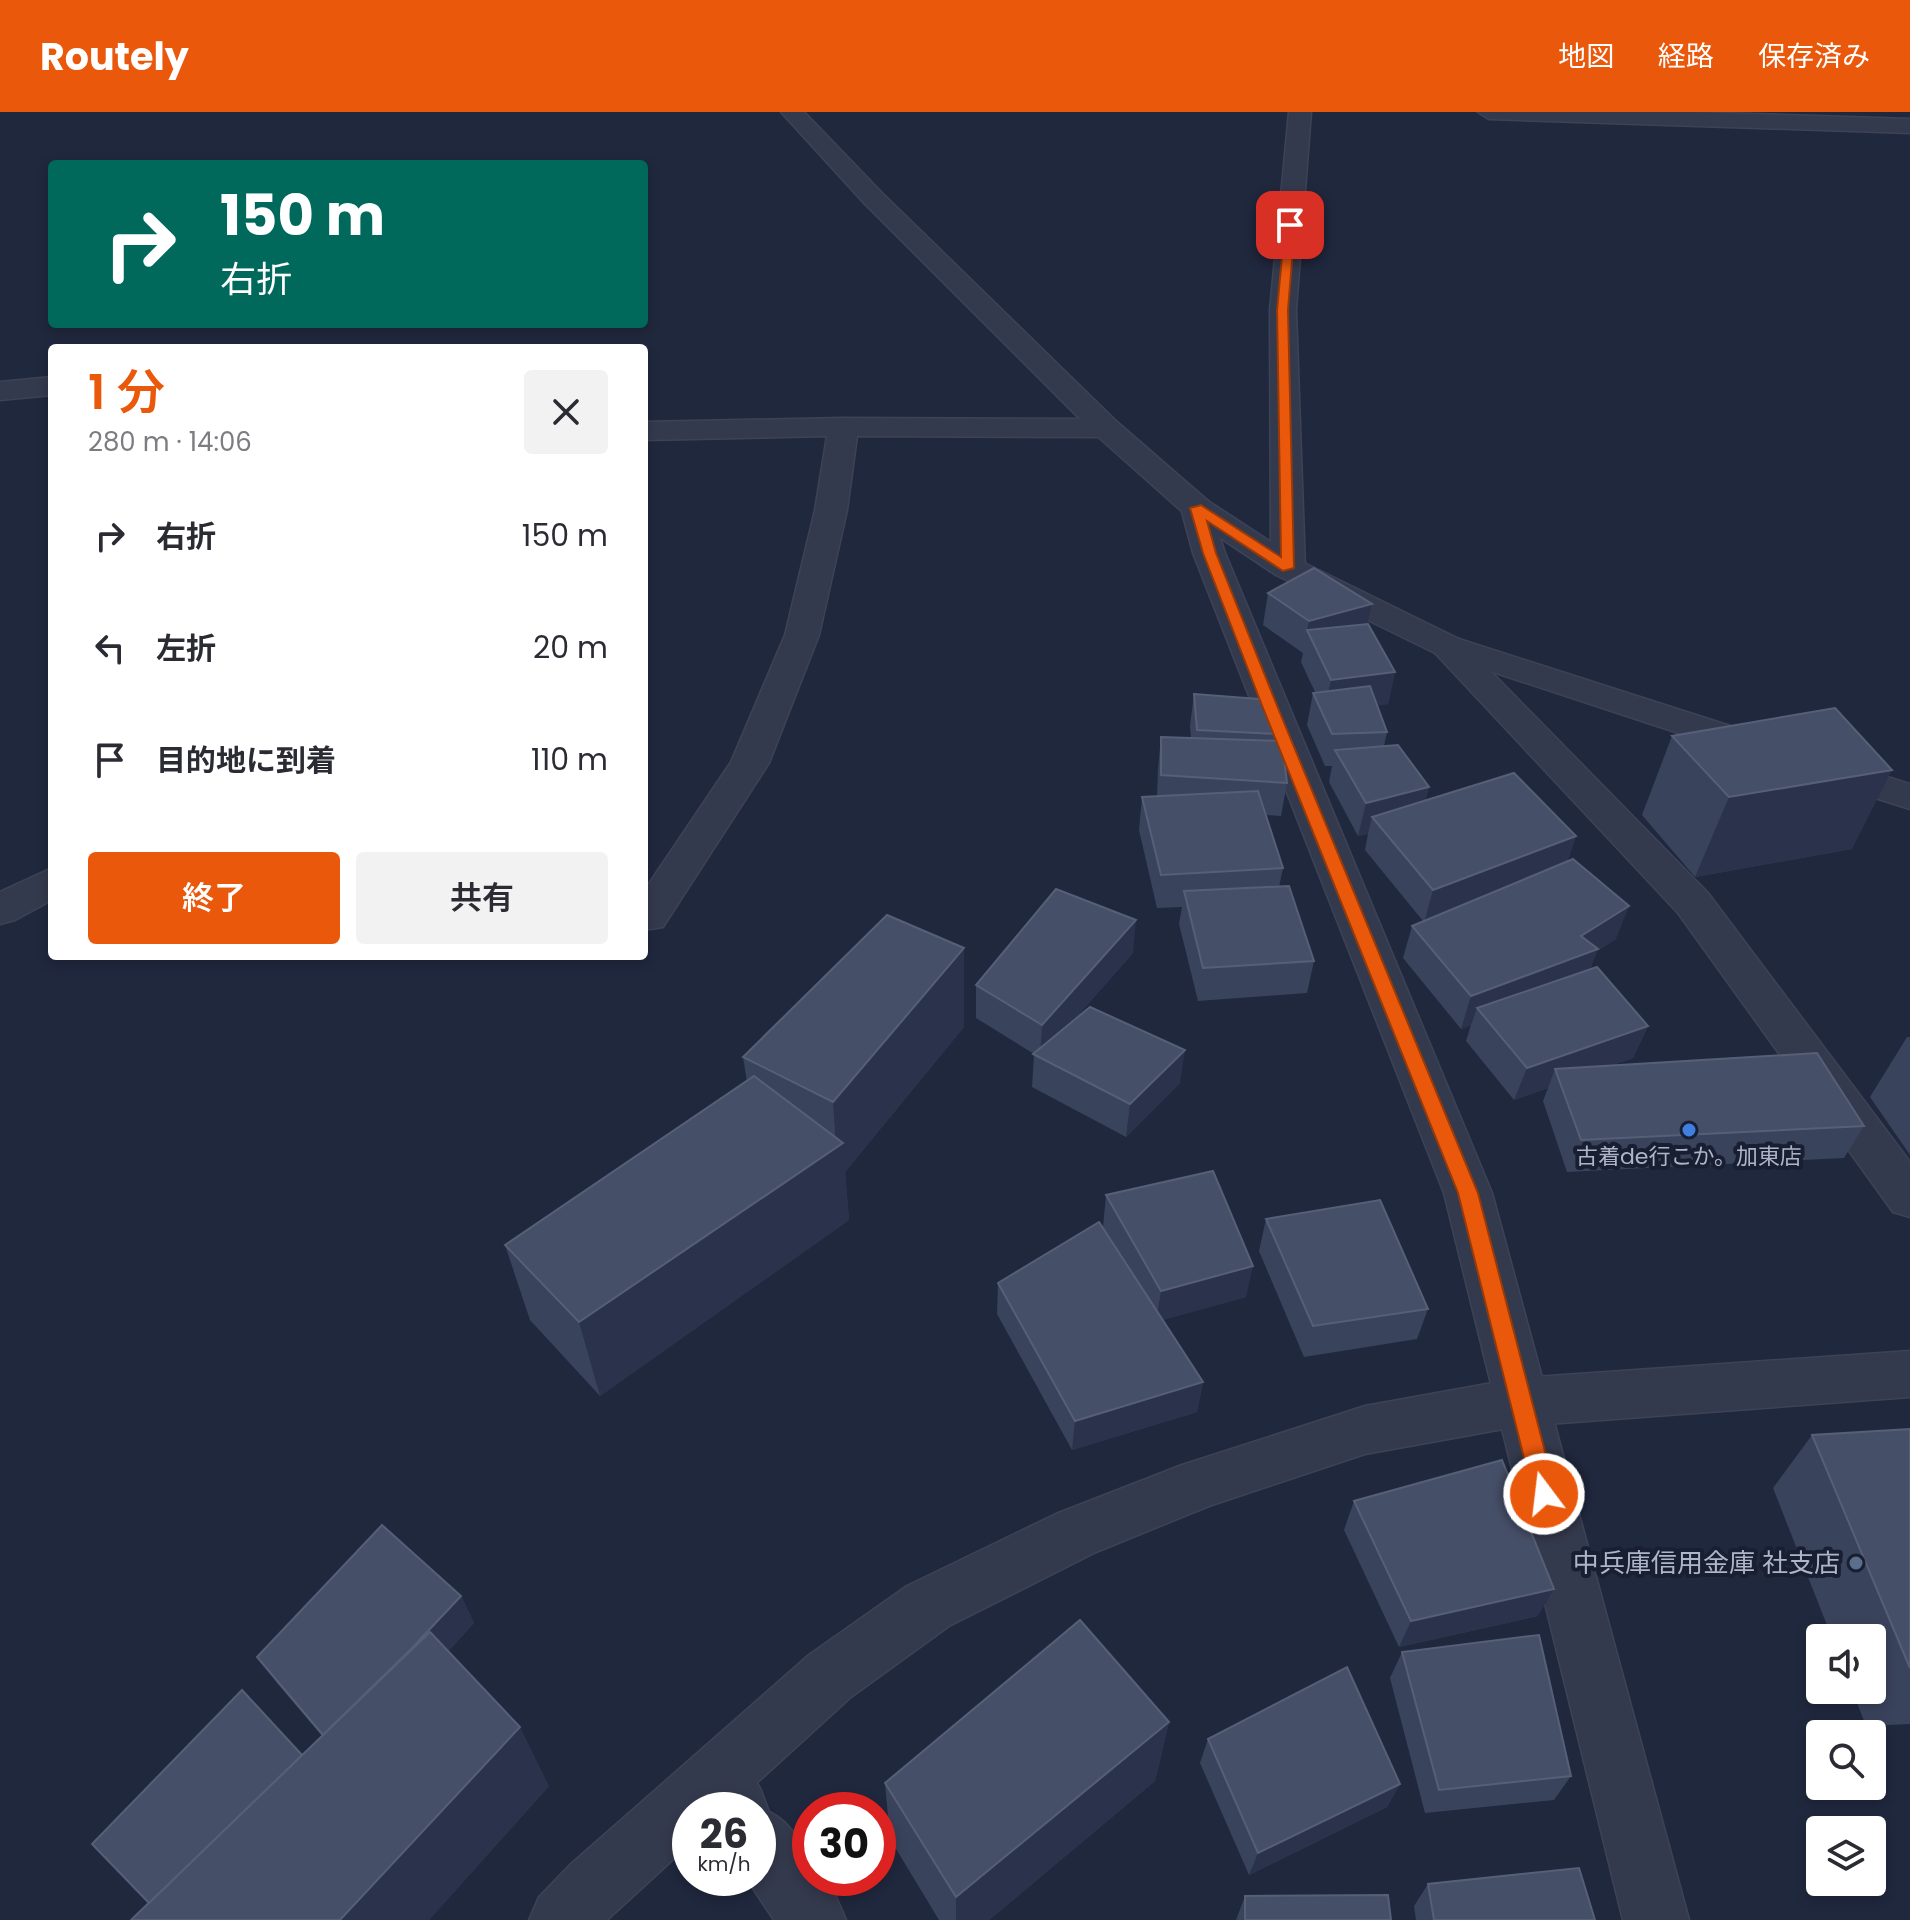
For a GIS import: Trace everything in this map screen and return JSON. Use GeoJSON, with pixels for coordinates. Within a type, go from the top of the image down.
{"type":"FeatureCollection","features":[{"type":"Feature","properties":{"kind":"street"},"geometry":{"type":"LineString","coordinates":[[792,112],[873,198],[1106,428],[1197,508],[1288,568],[1447,646],[1910,797]]}},
{"type":"Feature","properties":{"kind":"street"},"geometry":{"type":"LineString","coordinates":[[1288,568],[1283,310],[1300,112]]}},
{"type":"Feature","properties":{"kind":"street"},"geometry":{"type":"LineString","coordinates":[[1489,112],[1910,126]]}},
{"type":"Feature","properties":{"kind":"street"},"geometry":{"type":"LineString","coordinates":[[0,391],[48,386]]}},
{"type":"Feature","properties":{"kind":"street"},"geometry":{"type":"LineString","coordinates":[[648,431],[843,427],[1106,428]]}},
{"type":"Feature","properties":{"kind":"street"},"geometry":{"type":"LineString","coordinates":[[648,917],[750,763],[802,635],[831,510],[843,427]]}},
{"type":"Feature","properties":{"kind":"street"},"geometry":{"type":"LineString","coordinates":[[1197,508],[1209,553],[1468,1193],[1656,1920]]}},
{"type":"Feature","properties":{"kind":"street"},"geometry":{"type":"LineString","coordinates":[[1447,646],[1693,903],[1910,1198]]}},
{"type":"Feature","properties":{"kind":"street"},"geometry":{"type":"LineString","coordinates":[[0,910],[48,884]]}},
{"type":"Feature","properties":{"kind":"street"},"geometry":{"type":"LineString","coordinates":[[729,1792],[830,1676],[928,1606],[1076,1533],[1202,1483],[1365,1430],[1520,1402],[1910,1374]]}},
{"type":"Feature","properties":{"kind":"street"},"geometry":{"type":"LineString","coordinates":[[562,1920],[593,1888],[672,1833]]}},
{"type":"Feature","properties":{"kind":"street"},"geometry":{"type":"LineString","coordinates":[[776,1866],[813,1920]]}},
{"type":"Feature","properties":{"kind":"building"},"geometry":{"type":"Polygon","coordinates":[[[1314,568],[1372,604],[1309,621],[1268,593],[1314,568]]]}},
{"type":"Feature","properties":{"kind":"building"},"geometry":{"type":"Polygon","coordinates":[[[1368,624],[1395,672],[1331,680],[1307,630],[1368,624]]]}},
{"type":"Feature","properties":{"kind":"building"},"geometry":{"type":"Polygon","coordinates":[[[1370,686],[1387,732],[1332,734],[1313,693],[1370,686]]]}},
{"type":"Feature","properties":{"kind":"building"},"geometry":{"type":"Polygon","coordinates":[[[1194,694],[1272,700],[1279,734],[1197,730],[1194,694]]]}},
{"type":"Feature","properties":{"kind":"building"},"geometry":{"type":"Polygon","coordinates":[[[1835,708],[1892,770],[1729,797],[1672,736],[1835,708]]]}},
{"type":"Feature","properties":{"kind":"building"},"geometry":{"type":"Polygon","coordinates":[[[1161,737],[1282,741],[1287,783],[1161,775],[1161,737]]]}},
{"type":"Feature","properties":{"kind":"building"},"geometry":{"type":"Polygon","coordinates":[[[1398,745],[1429,787],[1366,803],[1335,750],[1398,745]]]}},
{"type":"Feature","properties":{"kind":"building"},"geometry":{"type":"Polygon","coordinates":[[[1514,773],[1576,836],[1433,890],[1372,817],[1514,773]]]}},
{"type":"Feature","properties":{"kind":"building"},"geometry":{"type":"Polygon","coordinates":[[[1258,791],[1283,868],[1161,875],[1142,797],[1258,791]]]}},
{"type":"Feature","properties":{"kind":"building"},"geometry":{"type":"Polygon","coordinates":[[[1573,859],[1629,906],[1581,936],[1598,949],[1471,996],[1412,926],[1573,859]]]}},
{"type":"Feature","properties":{"kind":"building"},"geometry":{"type":"Polygon","coordinates":[[[1289,886],[1314,961],[1203,968],[1184,891],[1289,886]]]}},
{"type":"Feature","properties":{"kind":"building"},"geometry":{"type":"Polygon","coordinates":[[[1056,889],[1136,920],[1042,1025],[976,985],[1056,889]]]}},
{"type":"Feature","properties":{"kind":"building"},"geometry":{"type":"Polygon","coordinates":[[[887,915],[964,948],[833,1102],[743,1057],[887,915]]]}},
{"type":"Feature","properties":{"kind":"building"},"geometry":{"type":"Polygon","coordinates":[[[1597,967],[1648,1026],[1527,1068],[1477,1008],[1597,967]]]}},
{"type":"Feature","properties":{"kind":"building"},"geometry":{"type":"Polygon","coordinates":[[[1090,1007],[1185,1050],[1130,1104],[1033,1054],[1090,1007]]]}},
{"type":"Feature","properties":{"kind":"building"},"geometry":{"type":"Polygon","coordinates":[[[1817,1053],[1864,1126],[1581,1140],[1555,1069],[1817,1053]]]}},
{"type":"Feature","properties":{"kind":"building"},"geometry":{"type":"Polygon","coordinates":[[[754,1076],[843,1143],[579,1322],[505,1245],[754,1076]]]}},
{"type":"Feature","properties":{"kind":"building"},"geometry":{"type":"Polygon","coordinates":[[[1213,1171],[1253,1266],[1161,1291],[1106,1195],[1213,1171]]]}},
{"type":"Feature","properties":{"kind":"building"},"geometry":{"type":"Polygon","coordinates":[[[1380,1200],[1428,1309],[1313,1326],[1266,1219],[1380,1200]]]}},
{"type":"Feature","properties":{"kind":"building"},"geometry":{"type":"Polygon","coordinates":[[[1099,1222],[1203,1382],[1075,1421],[998,1283],[1099,1222]]]}},
{"type":"Feature","properties":{"kind":"building"},"geometry":{"type":"Polygon","coordinates":[[[1910,1429],[1910,1668],[1812,1435],[1910,1429]]]}},
{"type":"Feature","properties":{"kind":"building"},"geometry":{"type":"Polygon","coordinates":[[[1502,1460],[1554,1589],[1411,1621],[1354,1501],[1502,1460]]]}},
{"type":"Feature","properties":{"kind":"building"},"geometry":{"type":"Polygon","coordinates":[[[382,1525],[461,1596],[323,1735],[257,1657],[382,1525]]]}},
{"type":"Feature","properties":{"kind":"building"},"geometry":{"type":"Polygon","coordinates":[[[1080,1620],[1169,1722],[956,1897],[896,1801],[896,1792],[891,1792],[885,1783],[1080,1620]]]}},
{"type":"Feature","properties":{"kind":"building"},"geometry":{"type":"Polygon","coordinates":[[[430,1632],[520,1727],[340,1920],[131,1920],[430,1632]]]}},
{"type":"Feature","properties":{"kind":"building"},"geometry":{"type":"Polygon","coordinates":[[[1539,1635],[1571,1776],[1439,1790],[1402,1652],[1539,1635]]]}},
{"type":"Feature","properties":{"kind":"building"},"geometry":{"type":"Polygon","coordinates":[[[1347,1667],[1400,1784],[1258,1853],[1208,1739],[1347,1667]]]}},
{"type":"Feature","properties":{"kind":"building"},"geometry":{"type":"Polygon","coordinates":[[[242,1690],[302,1755],[149,1903],[92,1844],[242,1690]]]}},
{"type":"Feature","properties":{"kind":"building"},"geometry":{"type":"Polygon","coordinates":[[[1579,1868],[1595,1920],[1434,1920],[1428,1884],[1579,1868]]]}},
{"type":"Feature","properties":{"kind":"building"},"geometry":{"type":"Polygon","coordinates":[[[1388,1895],[1391,1920],[1245,1920],[1245,1896],[1388,1895]]]}},
{"type":"Feature","properties":{"kind":"place","name":"古着de行こか。加東店"},"geometry":{"type":"Point","coordinates":[1689,1130]}},
{"type":"Feature","properties":{"kind":"place","name":"中兵庫信用金庫 社支店"},"geometry":{"type":"Point","coordinates":[1856,1563]}},
{"type":"Feature","properties":{"kind":"route"},"geometry":{"type":"LineString","coordinates":[[1290,225],[1283,310],[1288,568],[1197,508],[1209,553],[1468,1193],[1544,1494]]}}]}
